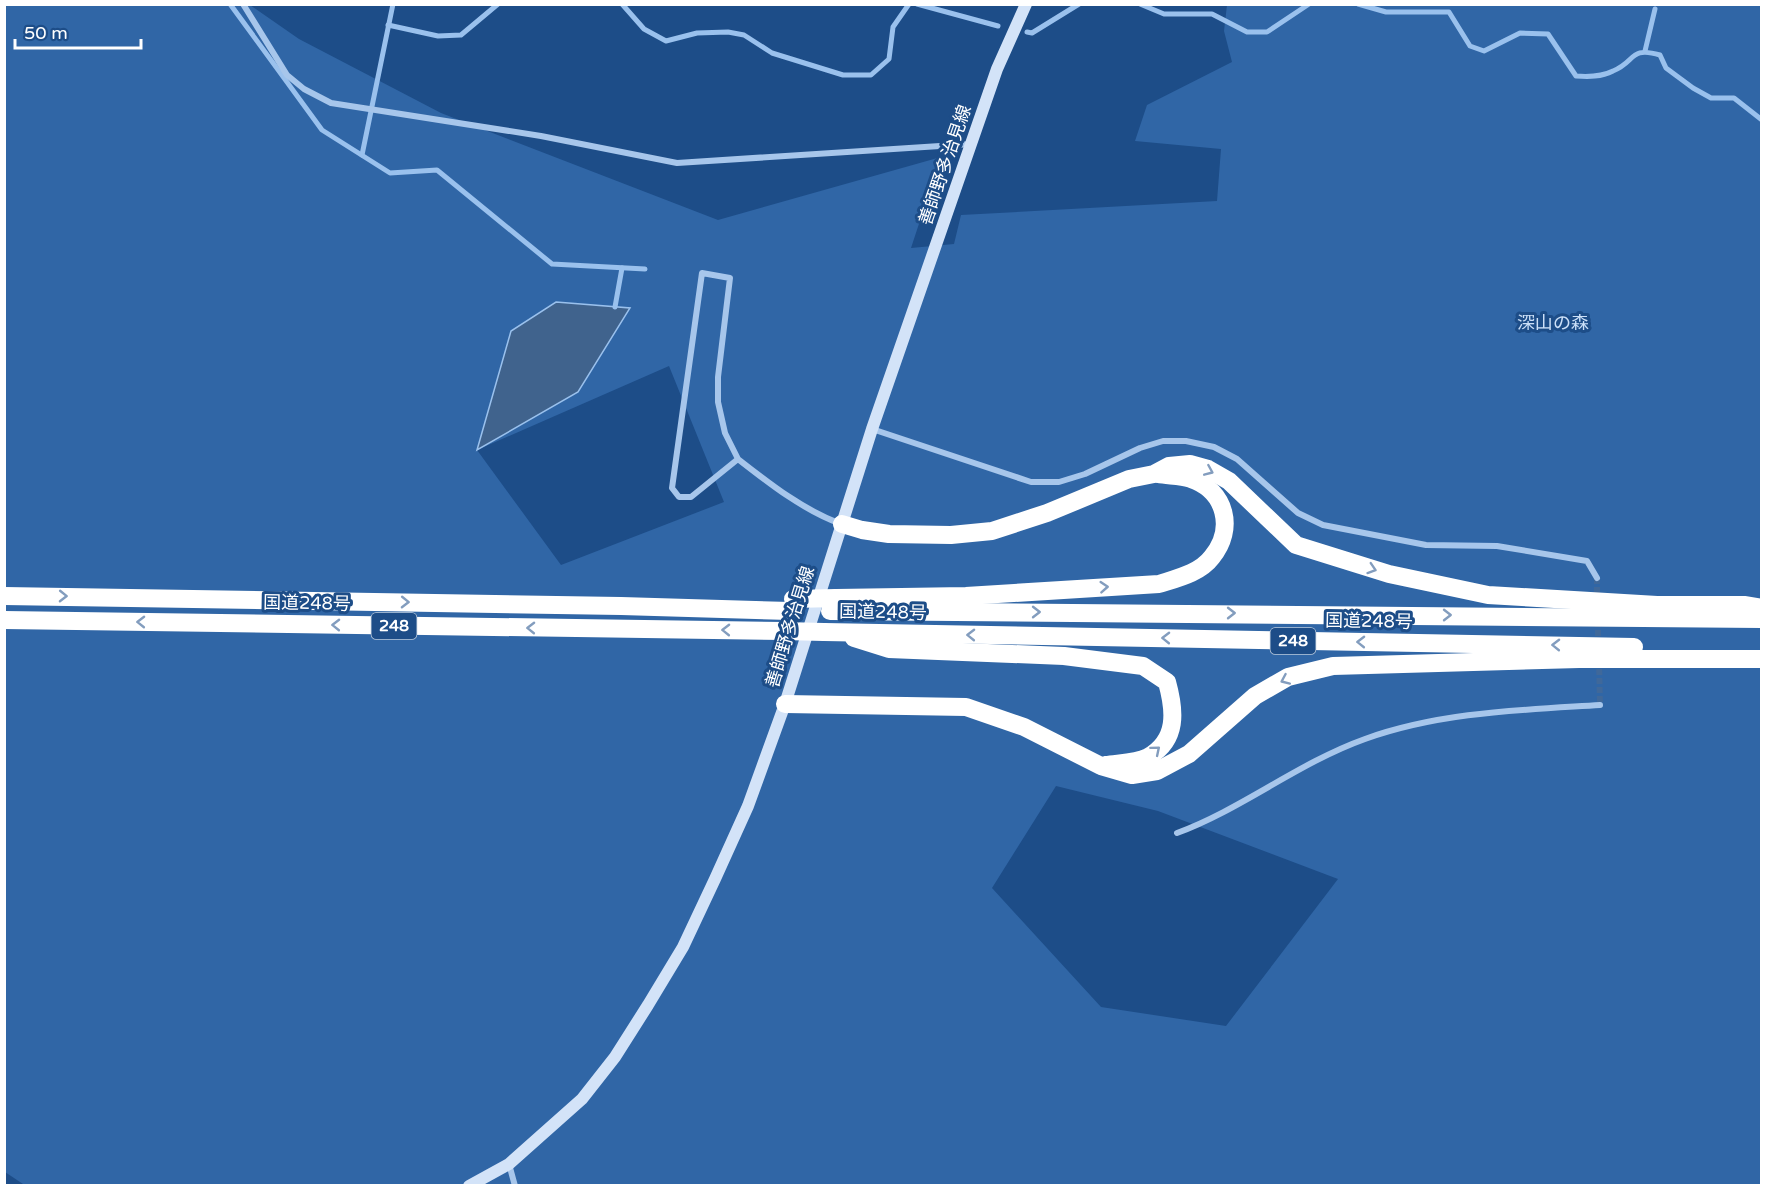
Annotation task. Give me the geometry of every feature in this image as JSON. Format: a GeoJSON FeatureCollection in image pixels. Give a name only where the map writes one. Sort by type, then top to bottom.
{"type":"FeatureCollection","features":[{"type":"Feature","properties":{"kind":"highway"},"geometry":{"type":"LineString","coordinates":[[842,524],[889,534],[951,535],[992,531],[1047,513],[1129,480],[1154,474],[1168,466],[1190,464],[1208,469],[1229,481],[1296,545],[1389,574],[1488,595],[1657,605],[1744,605],[1761,608]]}},
{"type":"Feature","properties":{"kind":"highway"},"geometry":{"type":"LineString","coordinates":[[833,604],[1159,584],[1188,575],[1211,559],[1222,542],[1227,522],[1219,501],[1206,487],[1190,478],[1154,474]]}},
{"type":"Feature","properties":{"kind":"highway","name":"国道248号"},"geometry":{"type":"LineString","coordinates":[[4,596],[621,606],[833,604],[1761,619]]}},
{"type":"Feature","properties":{"kind":"highway","name":"国道248号"},"geometry":{"type":"LineString","coordinates":[[4,620],[784,631],[1761,649]]}},
{"type":"Feature","properties":{"kind":"highway"},"geometry":{"type":"LineString","coordinates":[[830,632],[889,650],[1064,656],[1143,666],[1167,682],[1173,703],[1174,717],[1171,733],[1162,746],[1146,758],[1101,766]]}},
{"type":"Feature","properties":{"kind":"highway"},"geometry":{"type":"LineString","coordinates":[[785,704],[966,707],[1024,727],[1101,766],[1132,775],[1157,771],[1189,754],[1255,696],[1288,677],[1333,666],[1567,659],[1761,659]]}},
{"type":"Feature","properties":{"kind":"main road","name":"善師野多治見線"},"geometry":{"type":"LineString","coordinates":[[469,1185],[509,1164],[582,1099],[615,1057],[683,947],[748,806],[785,704],[872,429],[997,69],[1026,4]]}},
{"type":"Feature","properties":{"kind":"street"},"geometry":{"type":"LineString","coordinates":[[243,4],[287,75],[304,89],[331,103],[541,136],[677,163],[971,144]]}},
{"type":"Feature","properties":{"kind":"street"},"geometry":{"type":"LineString","coordinates":[[738,459],[691,497],[679,497],[672,488],[702,273],[730,278],[718,377],[718,402],[725,433],[738,459],[788,496],[822,516],[842,524]]}},
{"type":"Feature","properties":{"kind":"street"},"geometry":{"type":"LineString","coordinates":[[872,429],[1031,482],[1059,483],[1085,474],[1140,448],[1164,441],[1186,441],[1214,447],[1237,459],[1298,513],[1323,525],[1426,545],[1497,546],[1587,561],[1597,578]]}},
{"type":"Feature","properties":{"kind":"street"},"geometry":{"type":"LineString","coordinates":[[1177,833],[1204,823],[1309,763],[1365,739],[1428,722],[1484,713],[1600,705]]}},
{"type":"Feature","properties":{"kind":"street"},"geometry":{"type":"LineString","coordinates":[[509,1164],[514,1185]]}},
{"type":"Feature","properties":{"kind":"green space","name":"深山の森"},"geometry":{"type":"Polygon","coordinates":[[[4,5],[250,5],[299,39],[441,113],[718,220],[941,157],[911,248],[954,244],[961,215],[1217,201],[1221,149],[1135,141],[1147,105],[1232,62],[1224,31],[1227,5],[1761,5],[1761,1185],[26,1186],[5,1172],[4,5]],[[669,366],[477,450],[561,565],[724,502],[669,366]],[[1056,786],[992,888],[1101,1007],[1226,1026],[1338,879],[1158,811],[1056,786]]]}},
{"type":"Feature","properties":{"kind":"shaded area"},"geometry":{"type":"Polygon","coordinates":[[[556,302],[630,308],[578,392],[477,450],[511,331],[556,302]]]}},
{"type":"Feature","properties":{"kind":"waterway"},"geometry":{"type":"LineString","coordinates":[[230,4],[322,130],[390,173],[437,170],[552,264],[645,269]]}},
{"type":"Feature","properties":{"kind":"waterway"},"geometry":{"type":"LineString","coordinates":[[362,155],[393,4]]}},
{"type":"Feature","properties":{"kind":"waterway"},"geometry":{"type":"LineString","coordinates":[[388,25],[438,36],[461,35],[498,4]]}},
{"type":"Feature","properties":{"kind":"waterway"},"geometry":{"type":"LineString","coordinates":[[622,4],[644,29],[666,41],[697,33],[728,32],[744,35],[772,53],[843,75],[871,75],[889,59],[893,27],[909,4]]}},
{"type":"Feature","properties":{"kind":"waterway"},"geometry":{"type":"LineString","coordinates":[[917,4],[998,26]]}},
{"type":"Feature","properties":{"kind":"waterway"},"geometry":{"type":"LineString","coordinates":[[1027,32],[1032,33],[1079,4]]}},
{"type":"Feature","properties":{"kind":"waterway"},"geometry":{"type":"LineString","coordinates":[[1140,4],[1164,14],[1212,14],[1247,32],[1267,32],[1309,4]]}},
{"type":"Feature","properties":{"kind":"waterway"},"geometry":{"type":"LineString","coordinates":[[1358,4],[1386,12],[1449,12],[1470,46],[1484,51],[1520,33],[1548,34],[1576,76],[1608,73],[1643,52],[1660,55],[1666,68],[1693,88],[1711,98],[1734,98],[1762,120]]}},
{"type":"Feature","properties":{"kind":"waterway"},"geometry":{"type":"LineString","coordinates":[[1645,51],[1655,9]]}},
{"type":"Feature","properties":{"kind":"waterway"},"geometry":{"type":"LineString","coordinates":[[615,307],[622,268]]}},
{"type":"Feature","properties":{"kind":"tunnel"},"geometry":{"type":"LineString","coordinates":[[1597,578],[1597,599]]}},
{"type":"Feature","properties":{"kind":"tunnel"},"geometry":{"type":"LineString","coordinates":[[1598,621],[1598,644]]}},
{"type":"Feature","properties":{"kind":"tunnel"},"geometry":{"type":"LineString","coordinates":[[1599,660],[1600,705]]}}]}
